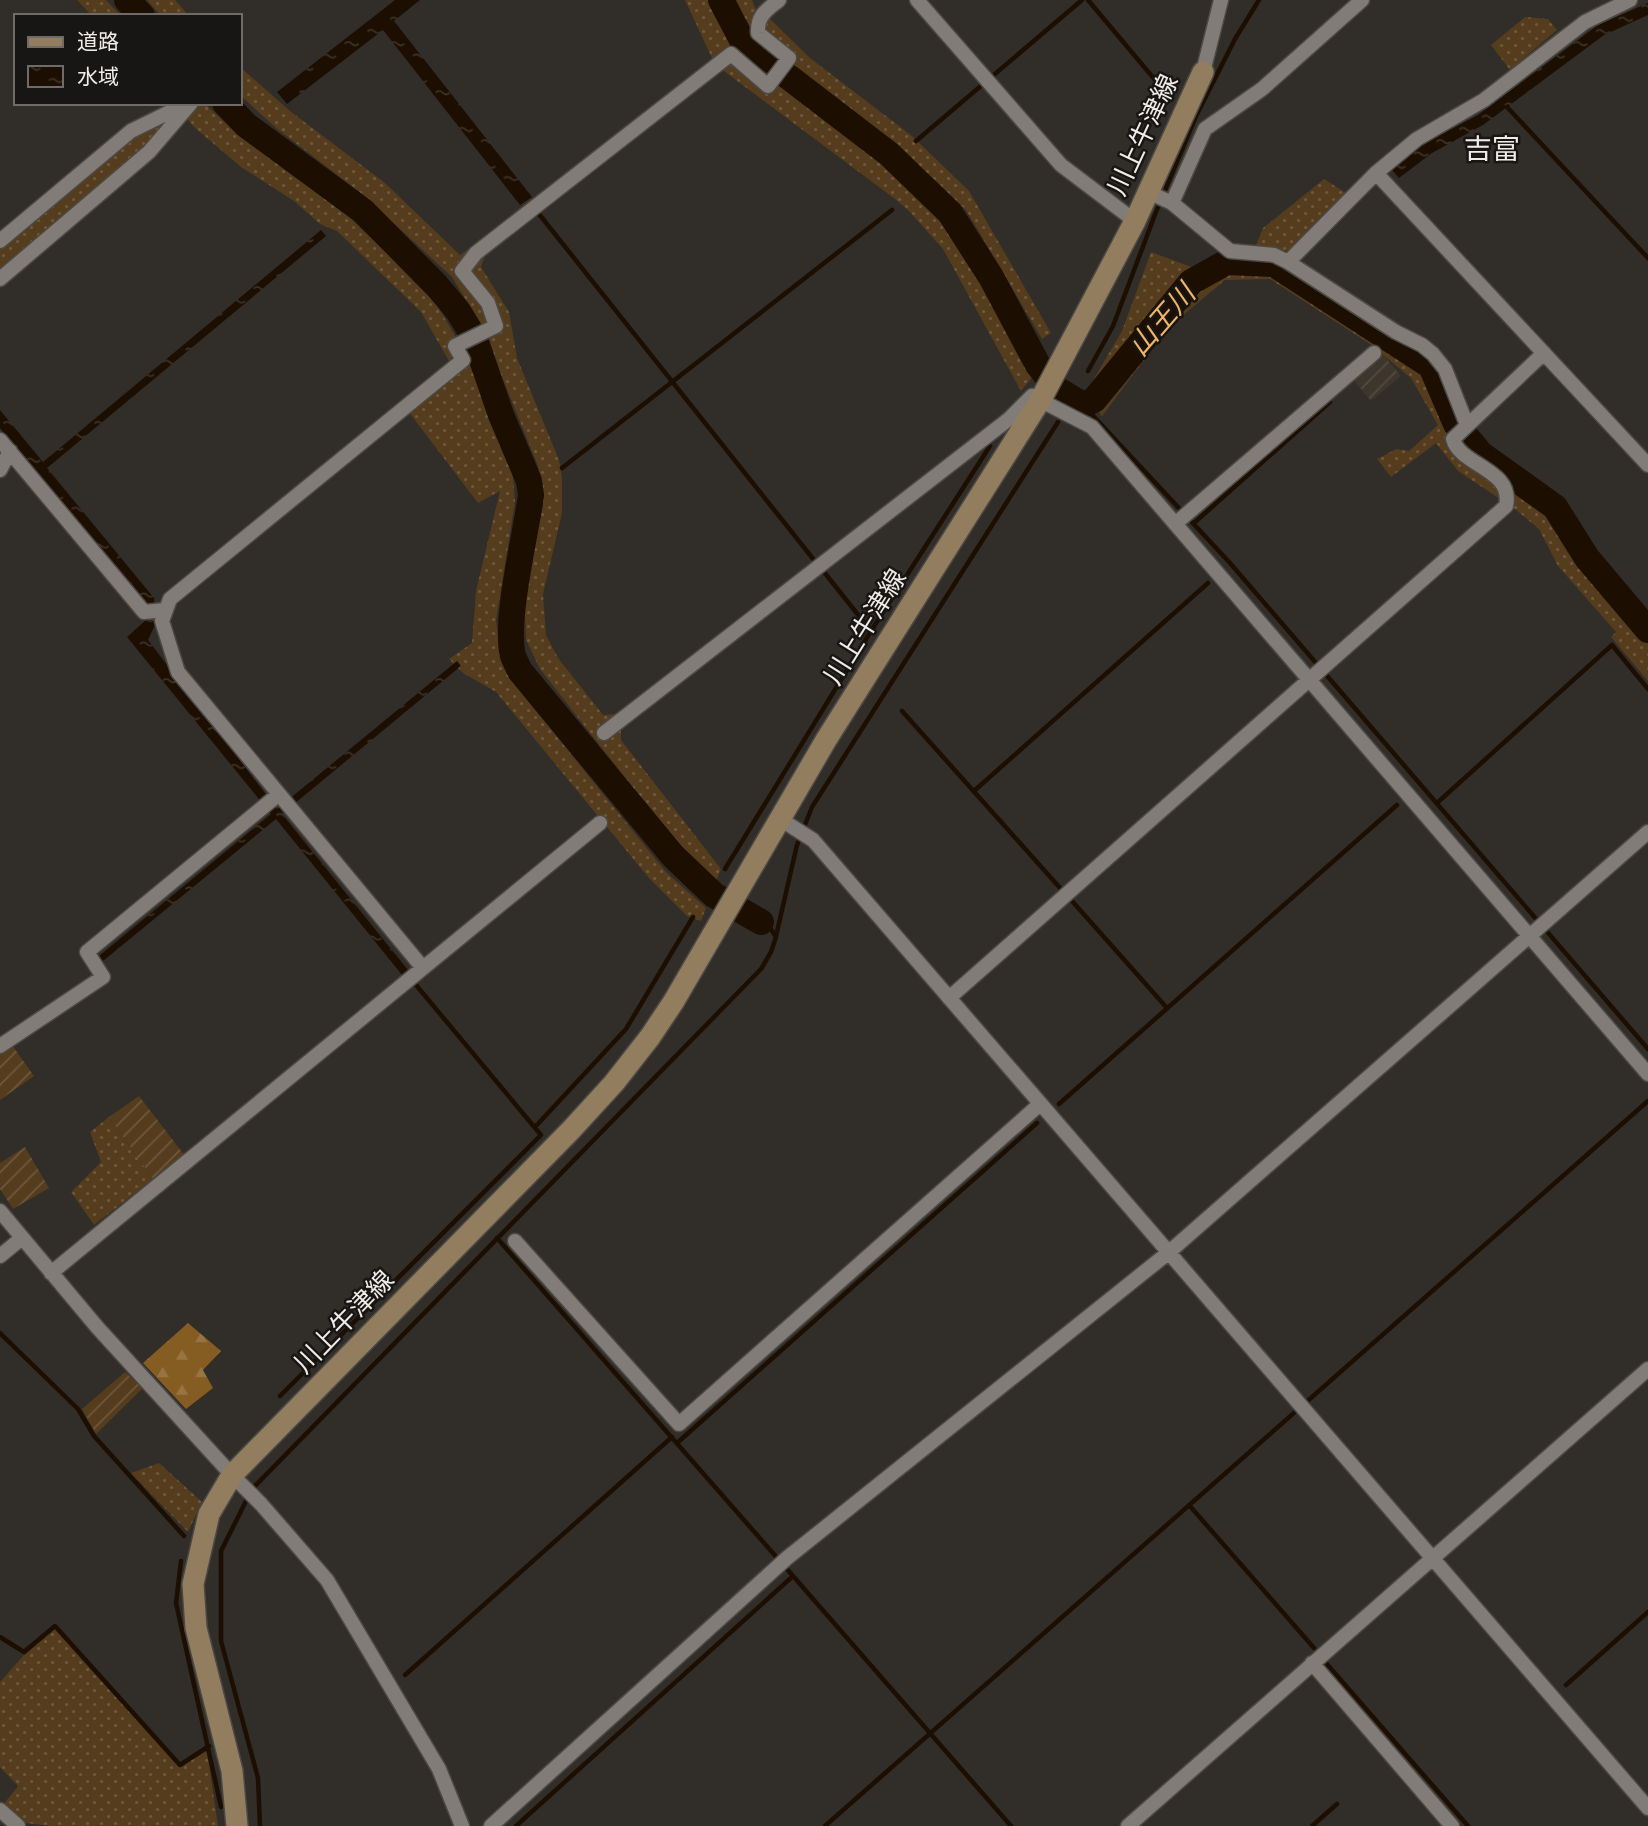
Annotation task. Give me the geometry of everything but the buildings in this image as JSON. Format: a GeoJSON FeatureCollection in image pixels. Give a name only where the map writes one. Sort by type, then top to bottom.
{"type":"FeatureCollection","features":[{"type":"Feature","properties":{"kind":"main road","name":"川上牛津線"},"geometry":{"type":"LineString","coordinates":[[237,1826],[232,1771],[196,1629],[193,1584],[209,1514],[236,1480],[562,1140],[614,1083],[650,1037],[674,1001],[740,886],[787,823],[833,729],[1041,400],[1135,220],[1203,72]]}},
{"type":"Feature","properties":{"kind":"street"},"geometry":{"type":"LineString","coordinates":[[423,968],[278,802],[178,672],[162,621],[165,610],[170,599],[463,360],[454,346],[496,326],[488,303],[462,271],[476,253],[731,54],[768,86],[789,58],[758,33],[758,22],[761,15],[779,0]]}},
{"type":"Feature","properties":{"kind":"street"},"geometry":{"type":"LineString","coordinates":[[918,0],[1061,165],[1135,220]]}},
{"type":"Feature","properties":{"kind":"street","name":"川上牛津線"},"geometry":{"type":"LineString","coordinates":[[1203,72],[1221,0]]}},
{"type":"Feature","properties":{"kind":"street"},"geometry":{"type":"LineString","coordinates":[[1172,203],[1205,129],[1262,89],[1362,0]]}},
{"type":"Feature","properties":{"kind":"street"},"geometry":{"type":"LineString","coordinates":[[1288,262],[1376,173],[1417,139],[1484,100],[1585,22],[1630,0]]}},
{"type":"Feature","properties":{"kind":"street"},"geometry":{"type":"LineString","coordinates":[[0,241],[131,131],[185,105]]}},
{"type":"Feature","properties":{"kind":"street"},"geometry":{"type":"LineString","coordinates":[[0,279],[149,152],[187,105]]}},
{"type":"Feature","properties":{"kind":"street"},"geometry":{"type":"LineString","coordinates":[[1376,173],[1648,465]]}},
{"type":"Feature","properties":{"kind":"street"},"geometry":{"type":"LineString","coordinates":[[1148,192],[1172,203],[1230,251],[1274,255],[1396,332],[1422,345],[1445,369],[1467,425]]}},
{"type":"Feature","properties":{"kind":"street"},"geometry":{"type":"LineString","coordinates":[[1175,524],[1374,353]]}},
{"type":"Feature","properties":{"kind":"street"},"geometry":{"type":"LineString","coordinates":[[948,998],[1506,506],[1508,498],[1501,481],[1457,448],[1453,439],[1544,353]]}},
{"type":"Feature","properties":{"kind":"street"},"geometry":{"type":"LineString","coordinates":[[604,733],[998,427],[1031,396],[1092,427],[1648,1074]]}},
{"type":"Feature","properties":{"kind":"street"},"geometry":{"type":"LineString","coordinates":[[5,446],[144,612],[165,610]]}},
{"type":"Feature","properties":{"kind":"street"},"geometry":{"type":"LineString","coordinates":[[0,470],[5,446]]}},
{"type":"Feature","properties":{"kind":"street"},"geometry":{"type":"LineString","coordinates":[[0,1046],[103,977],[87,952],[278,802]]}},
{"type":"Feature","properties":{"kind":"street"},"geometry":{"type":"LineString","coordinates":[[51,1273],[600,823]]}},
{"type":"Feature","properties":{"kind":"street"},"geometry":{"type":"LineString","coordinates":[[787,823],[813,840],[1296,1401],[1643,1792],[1648,1808]]}},
{"type":"Feature","properties":{"kind":"street"},"geometry":{"type":"LineString","coordinates":[[491,1826],[782,1563],[1168,1253],[1648,832]]}},
{"type":"Feature","properties":{"kind":"street"},"geometry":{"type":"LineString","coordinates":[[515,1241],[679,1424],[1040,1104]]}},
{"type":"Feature","properties":{"kind":"street"},"geometry":{"type":"LineString","coordinates":[[0,1211],[97,1327],[261,1504],[327,1580],[439,1769],[460,1825]]}},
{"type":"Feature","properties":{"kind":"street"},"geometry":{"type":"LineString","coordinates":[[0,1256],[23,1238]]}},
{"type":"Feature","properties":{"kind":"street"},"geometry":{"type":"LineString","coordinates":[[1128,1826],[1648,1369]]}},
{"type":"Feature","properties":{"kind":"street"},"geometry":{"type":"LineString","coordinates":[[1312,1663],[1452,1826]]}},
{"type":"Feature","properties":{"kind":"street"},"geometry":{"type":"LineString","coordinates":[[0,1810],[18,1826]]}},
{"type":"Feature","properties":{"kind":"shaded area"},"geometry":{"type":"Polygon","coordinates":[[[77,0],[106,0],[119,14],[90,14],[77,0]]]}},
{"type":"Feature","properties":{"kind":"shaded area"},"geometry":{"type":"Polygon","coordinates":[[[147,0],[175,0],[187,14],[159,14],[147,0]]]}},
{"type":"Feature","properties":{"kind":"shaded area"},"geometry":{"type":"Polygon","coordinates":[[[685,0],[708,0],[738,50],[870,152],[932,207],[954,235],[1034,375],[1021,391],[943,249],[895,199],[724,71],[712,58],[685,0]]]}},
{"type":"Feature","properties":{"kind":"shaded area"},"geometry":{"type":"Polygon","coordinates":[[[733,0],[752,0],[756,10],[767,16],[810,58],[912,136],[969,191],[1051,333],[1042,339],[966,210],[935,180],[751,33],[738,15],[733,0]]]}},
{"type":"Feature","properties":{"kind":"shaded area"},"geometry":{"type":"Polygon","coordinates":[[[1525,17],[1548,19],[1557,30],[1510,70],[1491,45],[1525,17]]]}},
{"type":"Feature","properties":{"kind":"shaded area"},"geometry":{"type":"Polygon","coordinates":[[[242,69],[290,111],[385,183],[460,255],[475,244],[485,256],[481,267],[509,312],[517,358],[559,460],[562,477],[562,513],[543,594],[546,635],[558,658],[603,715],[617,714],[621,740],[721,869],[716,881],[690,861],[540,669],[526,640],[524,596],[543,505],[538,466],[481,325],[452,277],[362,194],[276,128],[242,97],[242,69]]]}},
{"type":"Feature","properties":{"kind":"shaded area"},"geometry":{"type":"Polygon","coordinates":[[[176,105],[206,105],[234,131],[349,217],[431,295],[464,351],[512,464],[515,502],[496,621],[501,657],[516,686],[666,872],[706,908],[701,921],[687,916],[649,878],[496,692],[463,673],[449,659],[472,643],[476,591],[500,491],[478,503],[408,411],[459,373],[449,361],[421,312],[337,231],[320,224],[294,201],[241,167],[194,127],[176,105]]]}},
{"type":"Feature","properties":{"kind":"shaded area"},"geometry":{"type":"Polygon","coordinates":[[[173,114],[145,151],[0,273],[0,248],[131,137],[173,114]]]}},
{"type":"Feature","properties":{"kind":"shaded area"},"geometry":{"type":"Polygon","coordinates":[[[1324,179],[1346,193],[1288,251],[1256,245],[1263,228],[1324,179]]]}},
{"type":"Feature","properties":{"kind":"shaded area"},"geometry":{"type":"Polygon","coordinates":[[[1151,252],[1197,269],[1153,311],[1094,393],[1085,394],[1122,331],[1151,252]]]}},
{"type":"Feature","properties":{"kind":"shaded area"},"geometry":{"type":"Polygon","coordinates":[[[1224,270],[1272,270],[1428,368],[1448,421],[1462,445],[1553,514],[1582,561],[1648,639],[1648,681],[1611,637],[1616,632],[1558,566],[1539,529],[1515,509],[1458,471],[1436,443],[1391,477],[1377,459],[1396,449],[1409,451],[1438,425],[1411,378],[1370,344],[1270,279],[1225,280],[1169,327],[1102,416],[1095,407],[1183,300],[1224,270]]]}},
{"type":"Feature","properties":{"kind":"shaded area"},"geometry":{"type":"Polygon","coordinates":[[[1381,352],[1401,376],[1371,401],[1351,377],[1381,352]]]}},
{"type":"Feature","properties":{"kind":"shaded area"},"geometry":{"type":"Polygon","coordinates":[[[12,1045],[34,1076],[0,1100],[0,1054],[12,1045]]]}},
{"type":"Feature","properties":{"kind":"shaded area"},"geometry":{"type":"Polygon","coordinates":[[[139,1096],[185,1156],[153,1179],[109,1117],[139,1096]]]}},
{"type":"Feature","properties":{"kind":"shaded area"},"geometry":{"type":"Polygon","coordinates":[[[109,1117],[153,1179],[94,1225],[71,1192],[101,1162],[90,1132],[109,1117]]]}},
{"type":"Feature","properties":{"kind":"shaded area"},"geometry":{"type":"Polygon","coordinates":[[[25,1147],[49,1188],[13,1209],[0,1189],[0,1163],[25,1147]]]}},
{"type":"Feature","properties":{"kind":"shaded area"},"geometry":{"type":"Polygon","coordinates":[[[125,1372],[143,1388],[96,1434],[82,1409],[125,1372]]]}},
{"type":"Feature","properties":{"kind":"shaded area"},"geometry":{"type":"Polygon","coordinates":[[[159,1463],[202,1502],[188,1532],[131,1473],[159,1463]]]}},
{"type":"Feature","properties":{"kind":"shaded area"},"geometry":{"type":"Polygon","coordinates":[[[55,1629],[179,1767],[207,1751],[218,1826],[49,1826],[26,1823],[3,1805],[18,1786],[0,1767],[0,1682],[23,1656],[55,1629]]]}},
{"type":"Feature","properties":{"kind":"green space"},"geometry":{"type":"Polygon","coordinates":[[[188,1323],[221,1351],[203,1370],[213,1388],[186,1409],[143,1363],[188,1323]]]}},
{"type":"Feature","properties":{"kind":"water"},"geometry":{"type":"Polygon","coordinates":[[[395,0],[420,0],[394,21],[532,197],[520,205],[383,30],[287,104],[277,92],[395,0]]]}},
{"type":"Feature","properties":{"kind":"water"},"geometry":{"type":"Polygon","coordinates":[[[1648,3],[1648,15],[1604,35],[1483,125],[1432,153],[1399,178],[1392,170],[1425,143],[1478,115],[1598,25],[1648,3]]]}},
{"type":"Feature","properties":{"kind":"water"},"geometry":{"type":"Polygon","coordinates":[[[321,230],[326,236],[47,468],[154,598],[156,623],[148,640],[277,809],[457,661],[461,666],[282,814],[408,970],[402,975],[276,819],[103,961],[99,956],[271,814],[127,637],[147,619],[147,603],[0,428],[0,410],[43,462],[321,230]]]}},
{"type":"Feature","properties":{"kind":"waterway"},"geometry":{"type":"LineString","coordinates":[[127,0],[140,14]]}},
{"type":"Feature","properties":{"kind":"waterway","name":"山王川"},"geometry":{"type":"LineString","coordinates":[[721,0],[743,42],[889,154],[950,213],[991,277],[1038,365],[1058,390],[1083,405],[1094,400],[1191,282],[1227,262],[1274,264],[1431,366],[1456,424],[1481,454],[1555,507],[1587,558],[1648,630]]}},
{"type":"Feature","properties":{"kind":"waterway"},"geometry":{"type":"LineString","coordinates":[[916,141],[1082,0]]}},
{"type":"Feature","properties":{"kind":"waterway"},"geometry":{"type":"LineString","coordinates":[[1088,0],[1161,87]]}},
{"type":"Feature","properties":{"kind":"waterway"},"geometry":{"type":"LineString","coordinates":[[1088,371],[1113,326],[1196,116],[1235,39],[1259,0]]}},
{"type":"Feature","properties":{"kind":"waterway"},"geometry":{"type":"LineString","coordinates":[[227,105],[246,125],[363,211],[458,311],[475,339],[501,415],[529,481],[531,495],[511,622],[513,656],[518,668],[673,856],[714,895],[761,922]]}},
{"type":"Feature","properties":{"kind":"waterway"},"geometry":{"type":"LineString","coordinates":[[1507,107],[1648,258]]}},
{"type":"Feature","properties":{"kind":"waterway"},"geometry":{"type":"LineString","coordinates":[[562,468],[892,210]]}},
{"type":"Feature","properties":{"kind":"waterway"},"geometry":{"type":"LineString","coordinates":[[539,214],[814,560]]}},
{"type":"Feature","properties":{"kind":"waterway"},"geometry":{"type":"LineString","coordinates":[[1194,523],[1330,402]]}},
{"type":"Feature","properties":{"kind":"waterway"},"geometry":{"type":"LineString","coordinates":[[1083,405],[1230,563],[1648,1049]]}},
{"type":"Feature","properties":{"kind":"waterway"},"geometry":{"type":"LineString","coordinates":[[776,936],[797,845],[812,807],[1058,422]]}},
{"type":"Feature","properties":{"kind":"waterway"},"geometry":{"type":"LineString","coordinates":[[725,869],[871,631],[990,446]]}},
{"type":"Feature","properties":{"kind":"waterway"},"geometry":{"type":"LineString","coordinates":[[824,572],[871,631]]}},
{"type":"Feature","properties":{"kind":"waterway"},"geometry":{"type":"LineString","coordinates":[[974,791],[1208,583]]}},
{"type":"Feature","properties":{"kind":"waterway"},"geometry":{"type":"LineString","coordinates":[[1437,803],[1612,645],[1648,689]]}},
{"type":"Feature","properties":{"kind":"waterway"},"geometry":{"type":"LineString","coordinates":[[902,711],[1061,889]]}},
{"type":"Feature","properties":{"kind":"waterway"},"geometry":{"type":"LineString","coordinates":[[1059,1104],[1397,805]]}},
{"type":"Feature","properties":{"kind":"waterway"},"geometry":{"type":"LineString","coordinates":[[1072,901],[1167,1008]]}},
{"type":"Feature","properties":{"kind":"waterway"},"geometry":{"type":"LineString","coordinates":[[535,1127],[626,1029],[693,917]]}},
{"type":"Feature","properties":{"kind":"waterway"},"geometry":{"type":"LineString","coordinates":[[260,1826],[258,1778],[221,1641],[221,1551],[252,1489],[761,969],[776,937],[769,926],[761,922]]}},
{"type":"Feature","properties":{"kind":"waterway"},"geometry":{"type":"LineString","coordinates":[[280,1396],[541,1135],[416,985]]}},
{"type":"Feature","properties":{"kind":"waterway"},"geometry":{"type":"LineString","coordinates":[[825,1826],[1648,1101]]}},
{"type":"Feature","properties":{"kind":"waterway"},"geometry":{"type":"LineString","coordinates":[[677,1443],[1037,1123]]}},
{"type":"Feature","properties":{"kind":"waterway"},"geometry":{"type":"LineString","coordinates":[[497,1238],[793,1576],[516,1826]]}},
{"type":"Feature","properties":{"kind":"waterway"},"geometry":{"type":"LineString","coordinates":[[0,1333],[78,1409],[94,1436],[184,1536]]}},
{"type":"Feature","properties":{"kind":"waterway"},"geometry":{"type":"LineString","coordinates":[[405,1675],[672,1437]]}},
{"type":"Feature","properties":{"kind":"waterway"},"geometry":{"type":"LineString","coordinates":[[1189,1505],[1314,1648]]}},
{"type":"Feature","properties":{"kind":"waterway"},"geometry":{"type":"LineString","coordinates":[[181,1561],[176,1603],[221,1807]]}},
{"type":"Feature","properties":{"kind":"waterway"},"geometry":{"type":"LineString","coordinates":[[793,1576],[1011,1826]]}},
{"type":"Feature","properties":{"kind":"waterway"},"geometry":{"type":"LineString","coordinates":[[1566,1685],[1648,1612]]}},
{"type":"Feature","properties":{"kind":"waterway"},"geometry":{"type":"LineString","coordinates":[[0,1637],[24,1652],[55,1626],[180,1765],[209,1746]]}},
{"type":"Feature","properties":{"kind":"waterway"},"geometry":{"type":"LineString","coordinates":[[1326,1663],[1468,1826]]}},
{"type":"Feature","properties":{"kind":"waterway"},"geometry":{"type":"LineString","coordinates":[[1312,1826],[1337,1804]]}},
{"type":"Feature","properties":{"kind":"district","name":"吉富"},"geometry":{"type":"Point","coordinates":[1492,149]}}]}
